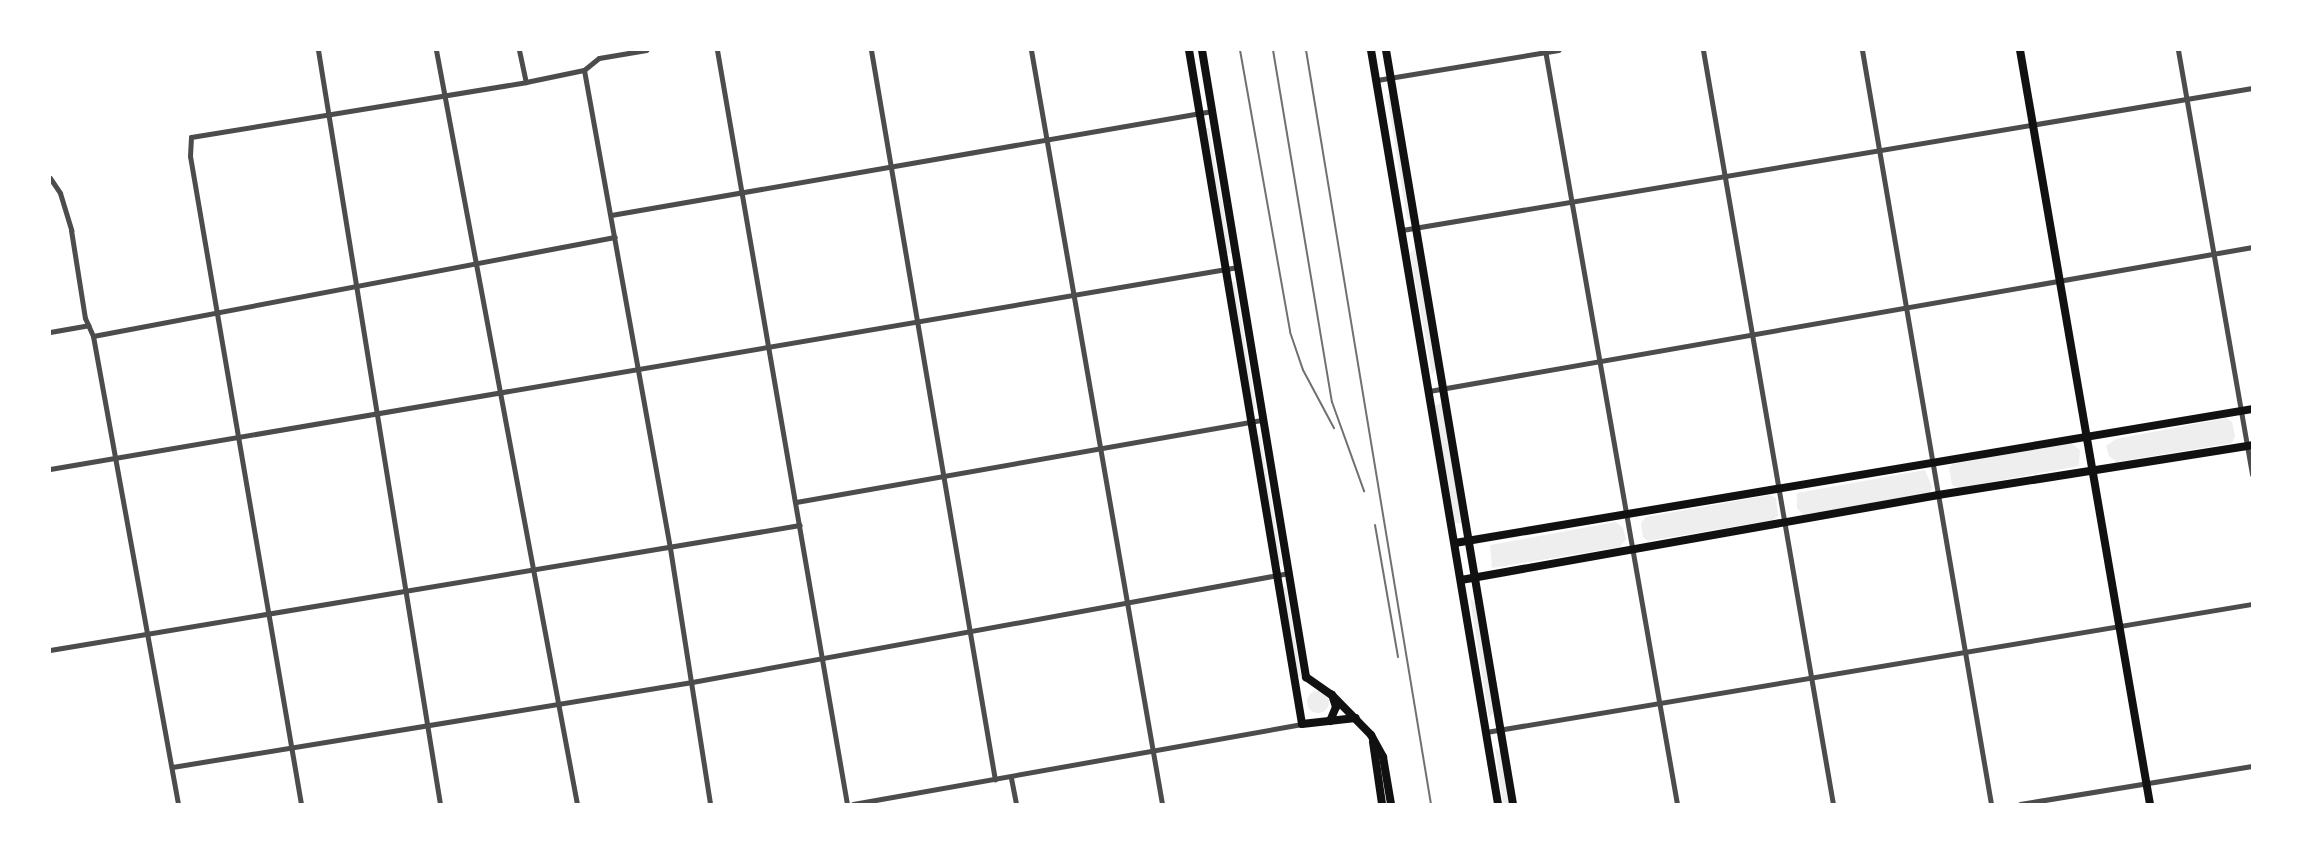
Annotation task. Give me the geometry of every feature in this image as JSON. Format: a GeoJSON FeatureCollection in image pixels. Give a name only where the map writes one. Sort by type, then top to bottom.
{"type":"FeatureCollection","features":[{"type":"Feature","properties":{"kind":"main road"},"geometry":{"type":"LineString","coordinates":[[1189,50],[1302,724],[1356,718]]}},
{"type":"Feature","properties":{"kind":"main road"},"geometry":{"type":"LineString","coordinates":[[1202,50],[1289,573],[1310,681],[1332,695],[1371,735],[1383,757],[1391,804]]}},
{"type":"Feature","properties":{"kind":"main road"},"geometry":{"type":"LineString","coordinates":[[1371,50],[1498,804]]}},
{"type":"Feature","properties":{"kind":"main road"},"geometry":{"type":"LineString","coordinates":[[1386,50],[1471,540],[1513,804]]}},
{"type":"Feature","properties":{"kind":"main road"},"geometry":{"type":"LineString","coordinates":[[2020,50],[2150,804]]}},
{"type":"Feature","properties":{"kind":"main road"},"geometry":{"type":"LineString","coordinates":[[1455,543],[1627,516],[2253,409]]}},
{"type":"Feature","properties":{"kind":"main road"},"geometry":{"type":"LineString","coordinates":[[1461,580],[1938,495],[2094,472],[2250,445]]}},
{"type":"Feature","properties":{"kind":"main road"},"geometry":{"type":"LineString","coordinates":[[1297,692],[1310,681]]}},
{"type":"Feature","properties":{"kind":"main road"},"geometry":{"type":"LineString","coordinates":[[1330,721],[1336,707],[1332,695]]}},
{"type":"Feature","properties":{"kind":"main road"},"geometry":{"type":"LineString","coordinates":[[1371,735],[1382,804]]}},
{"type":"Feature","properties":{"kind":"street"},"geometry":{"type":"LineString","coordinates":[[318,50],[354,284],[440,804]]}},
{"type":"Feature","properties":{"kind":"street"},"geometry":{"type":"LineString","coordinates":[[436,50],[478,260],[577,804]]}},
{"type":"Feature","properties":{"kind":"street"},"geometry":{"type":"LineString","coordinates":[[519,50],[526,82]]}},
{"type":"Feature","properties":{"kind":"street"},"geometry":{"type":"LineString","coordinates":[[301,804],[267,612],[240,436],[190,156],[191,137],[329,117],[526,82],[584,70],[599,58],[646,50]]}},
{"type":"Feature","properties":{"kind":"street"},"geometry":{"type":"LineString","coordinates":[[717,50],[824,657],[847,804]]}},
{"type":"Feature","properties":{"kind":"street"},"geometry":{"type":"LineString","coordinates":[[871,50],[995,780]]}},
{"type":"Feature","properties":{"kind":"street"},"geometry":{"type":"LineString","coordinates":[[1031,50],[1162,804]]}},
{"type":"Feature","properties":{"kind":"street"},"geometry":{"type":"LineString","coordinates":[[1377,80],[1559,50]]}},
{"type":"Feature","properties":{"kind":"street"},"geometry":{"type":"LineString","coordinates":[[1703,50],[1833,804]]}},
{"type":"Feature","properties":{"kind":"street"},"geometry":{"type":"LineString","coordinates":[[1862,50],[1990,804]]}},
{"type":"Feature","properties":{"kind":"street"},"geometry":{"type":"LineString","coordinates":[[2178,50],[2250,445],[2253,475]]}},
{"type":"Feature","properties":{"kind":"street"},"geometry":{"type":"LineString","coordinates":[[1546,51],[1677,804]]}},
{"type":"Feature","properties":{"kind":"street"},"geometry":{"type":"LineString","coordinates":[[584,70],[670,548],[710,804]]}},
{"type":"Feature","properties":{"kind":"street"},"geometry":{"type":"LineString","coordinates":[[1402,230],[1725,179],[2253,88]]}},
{"type":"Feature","properties":{"kind":"street"},"geometry":{"type":"LineString","coordinates":[[611,215],[1212,111]]}},
{"type":"Feature","properties":{"kind":"street"},"geometry":{"type":"LineString","coordinates":[[50,178],[60,193],[71,230],[88,325],[93,336],[178,804]]}},
{"type":"Feature","properties":{"kind":"street"},"geometry":{"type":"LineString","coordinates":[[93,336],[217,314],[478,260],[615,237]]}},
{"type":"Feature","properties":{"kind":"street"},"geometry":{"type":"LineString","coordinates":[[1429,391],[1752,332],[2253,247]]}},
{"type":"Feature","properties":{"kind":"street"},"geometry":{"type":"LineString","coordinates":[[50,469],[1238,267]]}},
{"type":"Feature","properties":{"kind":"street"},"geometry":{"type":"LineString","coordinates":[[50,332],[88,325]]}},
{"type":"Feature","properties":{"kind":"street"},"geometry":{"type":"LineString","coordinates":[[796,502],[1263,420]]}},
{"type":"Feature","properties":{"kind":"street"},"geometry":{"type":"LineString","coordinates":[[50,650],[267,612],[534,571],[800,525]]}},
{"type":"Feature","properties":{"kind":"street"},"geometry":{"type":"LineString","coordinates":[[172,767],[427,728],[692,682],[1289,573]]}},
{"type":"Feature","properties":{"kind":"street"},"geometry":{"type":"LineString","coordinates":[[1486,732],[2253,604]]}},
{"type":"Feature","properties":{"kind":"street"},"geometry":{"type":"LineString","coordinates":[[857,804],[1302,724]]}},
{"type":"Feature","properties":{"kind":"street"},"geometry":{"type":"LineString","coordinates":[[2020,804],[2253,766]]}},
{"type":"Feature","properties":{"kind":"street"},"geometry":{"type":"LineString","coordinates":[[1011,778],[1016,804]]}},
{"type":"Feature","properties":{"kind":"shaded area"},"geometry":{"type":"Polygon","coordinates":[[[1391,94],[1411,219],[1407,220],[1387,95],[1391,94]]]}},
{"type":"Feature","properties":{"kind":"shaded area"},"geometry":{"type":"Polygon","coordinates":[[[1205,128],[1209,128],[1231,253],[1227,254],[1205,128]]]}},
{"type":"Feature","properties":{"kind":"shaded area"},"geometry":{"type":"Polygon","coordinates":[[[1415,249],[1437,368],[1432,374],[1410,253],[1415,249]]]}},
{"type":"Feature","properties":{"kind":"shaded area"},"geometry":{"type":"Polygon","coordinates":[[[1235,281],[1256,409],[1252,410],[1231,282],[1235,281]]]}},
{"type":"Feature","properties":{"kind":"shaded area"},"geometry":{"type":"Polygon","coordinates":[[[1441,403],[1444,407],[1462,523],[1455,523],[1435,406],[1441,403]]]}},
{"type":"Feature","properties":{"kind":"shaded area"},"geometry":{"type":"Polygon","coordinates":[[[2226,418],[2232,422],[2235,436],[2232,443],[2116,462],[2109,456],[2106,446],[2116,439],[2226,418]]]}},
{"type":"Feature","properties":{"kind":"shaded area"},"geometry":{"type":"Polygon","coordinates":[[[1260,435],[1282,564],[1279,564],[1257,436],[1260,435]]]}},
{"type":"Feature","properties":{"kind":"shaded area"},"geometry":{"type":"Polygon","coordinates":[[[2071,443],[2080,450],[2079,466],[1958,488],[1952,485],[1949,468],[1953,464],[2071,443]]]}},
{"type":"Feature","properties":{"kind":"shaded area"},"geometry":{"type":"Polygon","coordinates":[[[1925,470],[1932,487],[1930,493],[1803,515],[1797,508],[1797,493],[1925,470]]]}},
{"type":"Feature","properties":{"kind":"shaded area"},"geometry":{"type":"Polygon","coordinates":[[[1770,495],[1776,498],[1778,516],[1773,520],[1648,541],[1643,537],[1641,523],[1646,517],[1770,495]]]}},
{"type":"Feature","properties":{"kind":"shaded area"},"geometry":{"type":"Polygon","coordinates":[[[1616,522],[1623,528],[1626,539],[1620,547],[1492,568],[1490,545],[1616,522]]]}},
{"type":"Feature","properties":{"kind":"shaded area"},"geometry":{"type":"Polygon","coordinates":[[[1286,586],[1301,676],[1298,677],[1282,587],[1286,586]]]}},
{"type":"Feature","properties":{"kind":"shaded area"},"geometry":{"type":"Polygon","coordinates":[[[1470,599],[1475,602],[1494,712],[1489,718],[1470,599]]]}},
{"type":"Feature","properties":{"kind":"shaded area"},"geometry":{"type":"Polygon","coordinates":[[[1318,691],[1326,694],[1329,702],[1326,710],[1318,713],[1310,710],[1307,702],[1310,694],[1318,691]]]}},
{"type":"Feature","properties":{"kind":"shaded area"},"geometry":{"type":"Polygon","coordinates":[[[1495,748],[1501,752],[1511,804],[1503,804],[1495,748]]]}},
{"type":"Feature","properties":{"kind":"railway"},"geometry":{"type":"LineString","coordinates":[[1240,50],[1290,332],[1303,370],[1334,428]]}},
{"type":"Feature","properties":{"kind":"railway"},"geometry":{"type":"LineString","coordinates":[[1273,50],[1332,402],[1364,491]]}},
{"type":"Feature","properties":{"kind":"railway"},"geometry":{"type":"LineString","coordinates":[[1306,50],[1431,804]]}},
{"type":"Feature","properties":{"kind":"railway"},"geometry":{"type":"LineString","coordinates":[[1375,525],[1398,657]]}}]}
